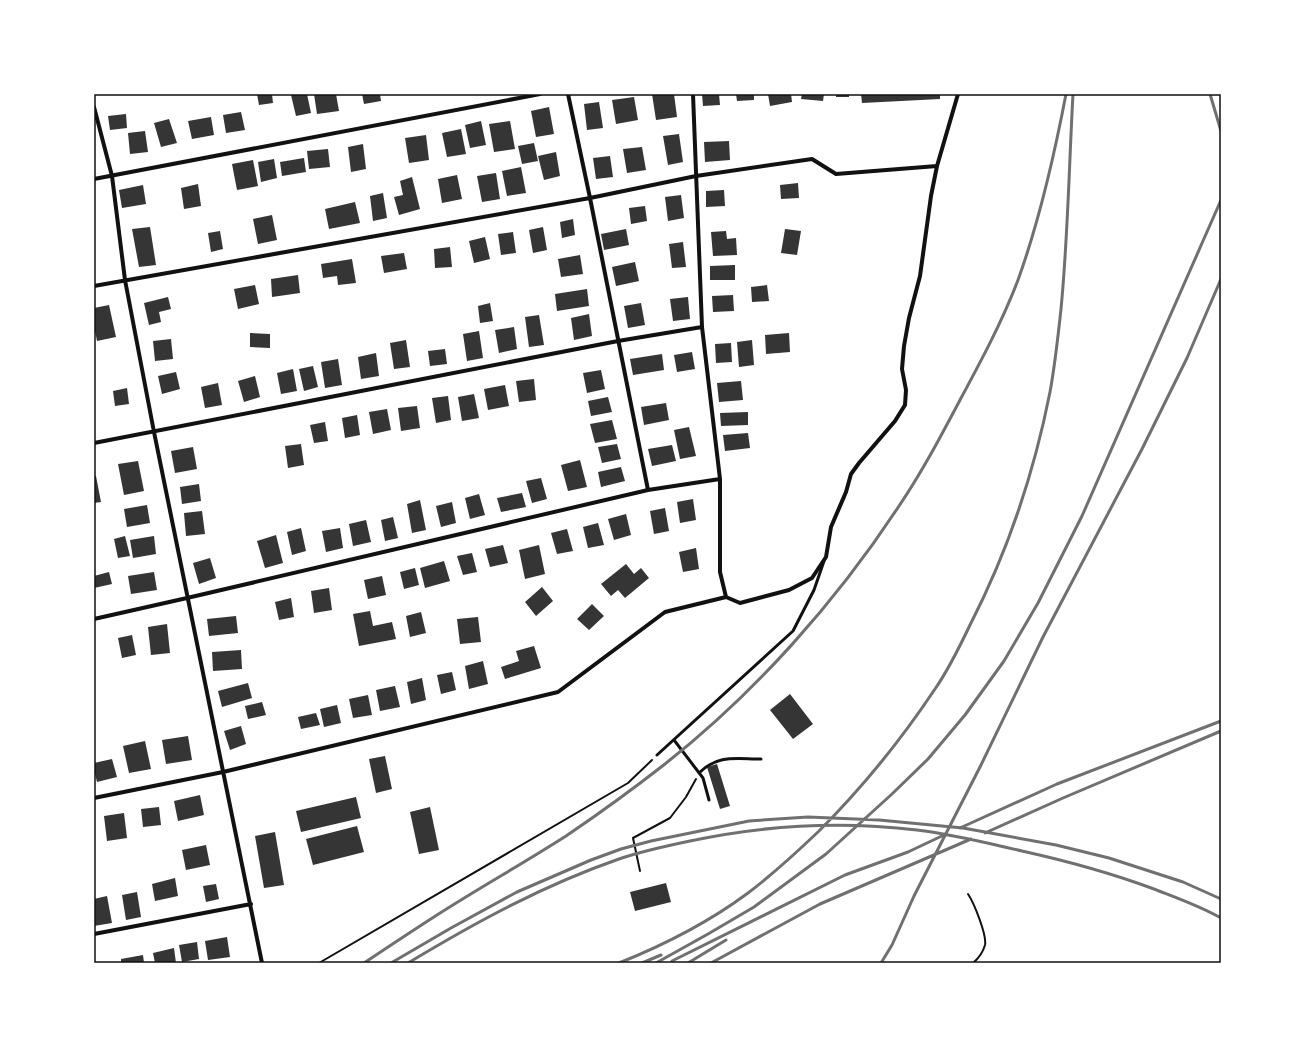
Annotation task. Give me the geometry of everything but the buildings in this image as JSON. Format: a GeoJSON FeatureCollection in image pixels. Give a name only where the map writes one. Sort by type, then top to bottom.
{"type":"FeatureCollection","features":[{"type":"Feature","properties":{"kind":"street"},"geometry":{"type":"LineString","coordinates":[[94,179],[540,94]]}},
{"type":"Feature","properties":{"kind":"street"},"geometry":{"type":"LineString","coordinates":[[568,94],[648,490]]}},
{"type":"Feature","properties":{"kind":"street"},"geometry":{"type":"LineString","coordinates":[[693,94],[702,327],[720,479],[720,572],[726,597]]}},
{"type":"Feature","properties":{"kind":"street"},"geometry":{"type":"LineString","coordinates":[[94,798],[223,772],[558,692],[665,612],[726,597],[740,603],[789,590],[812,578],[826,557],[832,527],[846,492],[851,474],[859,462],[895,421],[905,405],[906,390],[902,369],[904,346],[909,318],[920,276],[931,196],[937,166],[958,94]]}},
{"type":"Feature","properties":{"kind":"street"},"geometry":{"type":"LineString","coordinates":[[94,107],[112,176],[125,280],[187,598],[262,963]]}},
{"type":"Feature","properties":{"kind":"street"},"geometry":{"type":"LineString","coordinates":[[94,286],[590,198],[696,176],[812,159],[836,174],[937,166]]}},
{"type":"Feature","properties":{"kind":"street"},"geometry":{"type":"LineString","coordinates":[[94,443],[618,341],[702,327]]}},
{"type":"Feature","properties":{"kind":"street"},"geometry":{"type":"LineString","coordinates":[[94,619],[648,490],[720,479]]}},
{"type":"Feature","properties":{"kind":"street"},"geometry":{"type":"LineString","coordinates":[[94,934],[251,904]]}},
{"type":"Feature","properties":{"kind":"lane"},"geometry":{"type":"LineString","coordinates":[[657,755],[793,631],[814,590],[826,557]]}},
{"type":"Feature","properties":{"kind":"lane"},"geometry":{"type":"LineString","coordinates":[[674,740],[703,778],[709,800]]}},
{"type":"Feature","properties":{"kind":"lane"},"geometry":{"type":"LineString","coordinates":[[699,773],[707,765],[719,759],[761,759]]}},
{"type":"Feature","properties":{"kind":"path"},"geometry":{"type":"LineString","coordinates":[[319,963],[628,782],[657,755]]}},
{"type":"Feature","properties":{"kind":"path"},"geometry":{"type":"LineString","coordinates":[[640,871],[633,838],[670,818],[686,797],[699,773]]}},
{"type":"Feature","properties":{"kind":"path"},"geometry":{"type":"LineString","coordinates":[[968,894],[980,919],[986,944],[979,958],[973,963]]}},
{"type":"Feature","properties":{"kind":"railway"},"geometry":{"type":"LineString","coordinates":[[364,963],[418,927],[566,836],[604,810],[665,764],[731,707],[762,676],[792,644],[849,577],[875,542],[916,480],[946,427],[1012,296],[1040,211],[1057,141],[1066,94]]}},
{"type":"Feature","properties":{"kind":"railway"},"geometry":{"type":"LineString","coordinates":[[619,963],[653,949],[718,914],[748,893],[793,855],[835,815],[895,745],[922,708],[954,657],[984,597],[1008,540],[1028,482],[1044,422],[1058,340],[1061,309],[1067,228],[1073,94]]}},
{"type":"Feature","properties":{"kind":"railway"},"geometry":{"type":"LineString","coordinates":[[1210,94],[1221,131]]}},
{"type":"Feature","properties":{"kind":"railway"},"geometry":{"type":"LineString","coordinates":[[656,963],[754,907],[826,854],[928,759],[965,715],[1004,661],[1038,603],[1082,516],[1221,200]]}},
{"type":"Feature","properties":{"kind":"railway"},"geometry":{"type":"LineString","coordinates":[[881,963],[892,945],[914,896],[980,767],[1043,637],[1142,449],[1187,358],[1221,279]]}},
{"type":"Feature","properties":{"kind":"railway"},"geometry":{"type":"LineString","coordinates":[[960,828],[1057,784],[1221,721]]}},
{"type":"Feature","properties":{"kind":"railway"},"geometry":{"type":"LineString","coordinates":[[985,833],[1221,731]]}},
{"type":"Feature","properties":{"kind":"railway"},"geometry":{"type":"LineString","coordinates":[[391,963],[517,892],[591,860],[621,849],[651,841],[749,821],[808,817],[879,820],[963,828],[1056,845],[1109,858],[1183,882],[1221,899]]}},
{"type":"Feature","properties":{"kind":"railway"},"geometry":{"type":"LineString","coordinates":[[408,963],[511,905],[564,880],[619,859],[690,841],[746,831],[803,826],[832,825],[889,827],[970,839],[1056,859],[1122,878],[1188,902],[1221,918]]}},
{"type":"Feature","properties":{"kind":"railway"},"geometry":{"type":"LineString","coordinates":[[672,961],[845,875],[908,852],[946,834]]}},
{"type":"Feature","properties":{"kind":"railway"},"geometry":{"type":"LineString","coordinates":[[711,963],[820,904],[971,839]]}},
{"type":"Feature","properties":{"kind":"railway"},"geometry":{"type":"LineString","coordinates":[[688,963],[726,940]]}},
{"type":"Feature","properties":{"kind":"railway"},"geometry":{"type":"LineString","coordinates":[[642,963],[661,955]]}}]}
